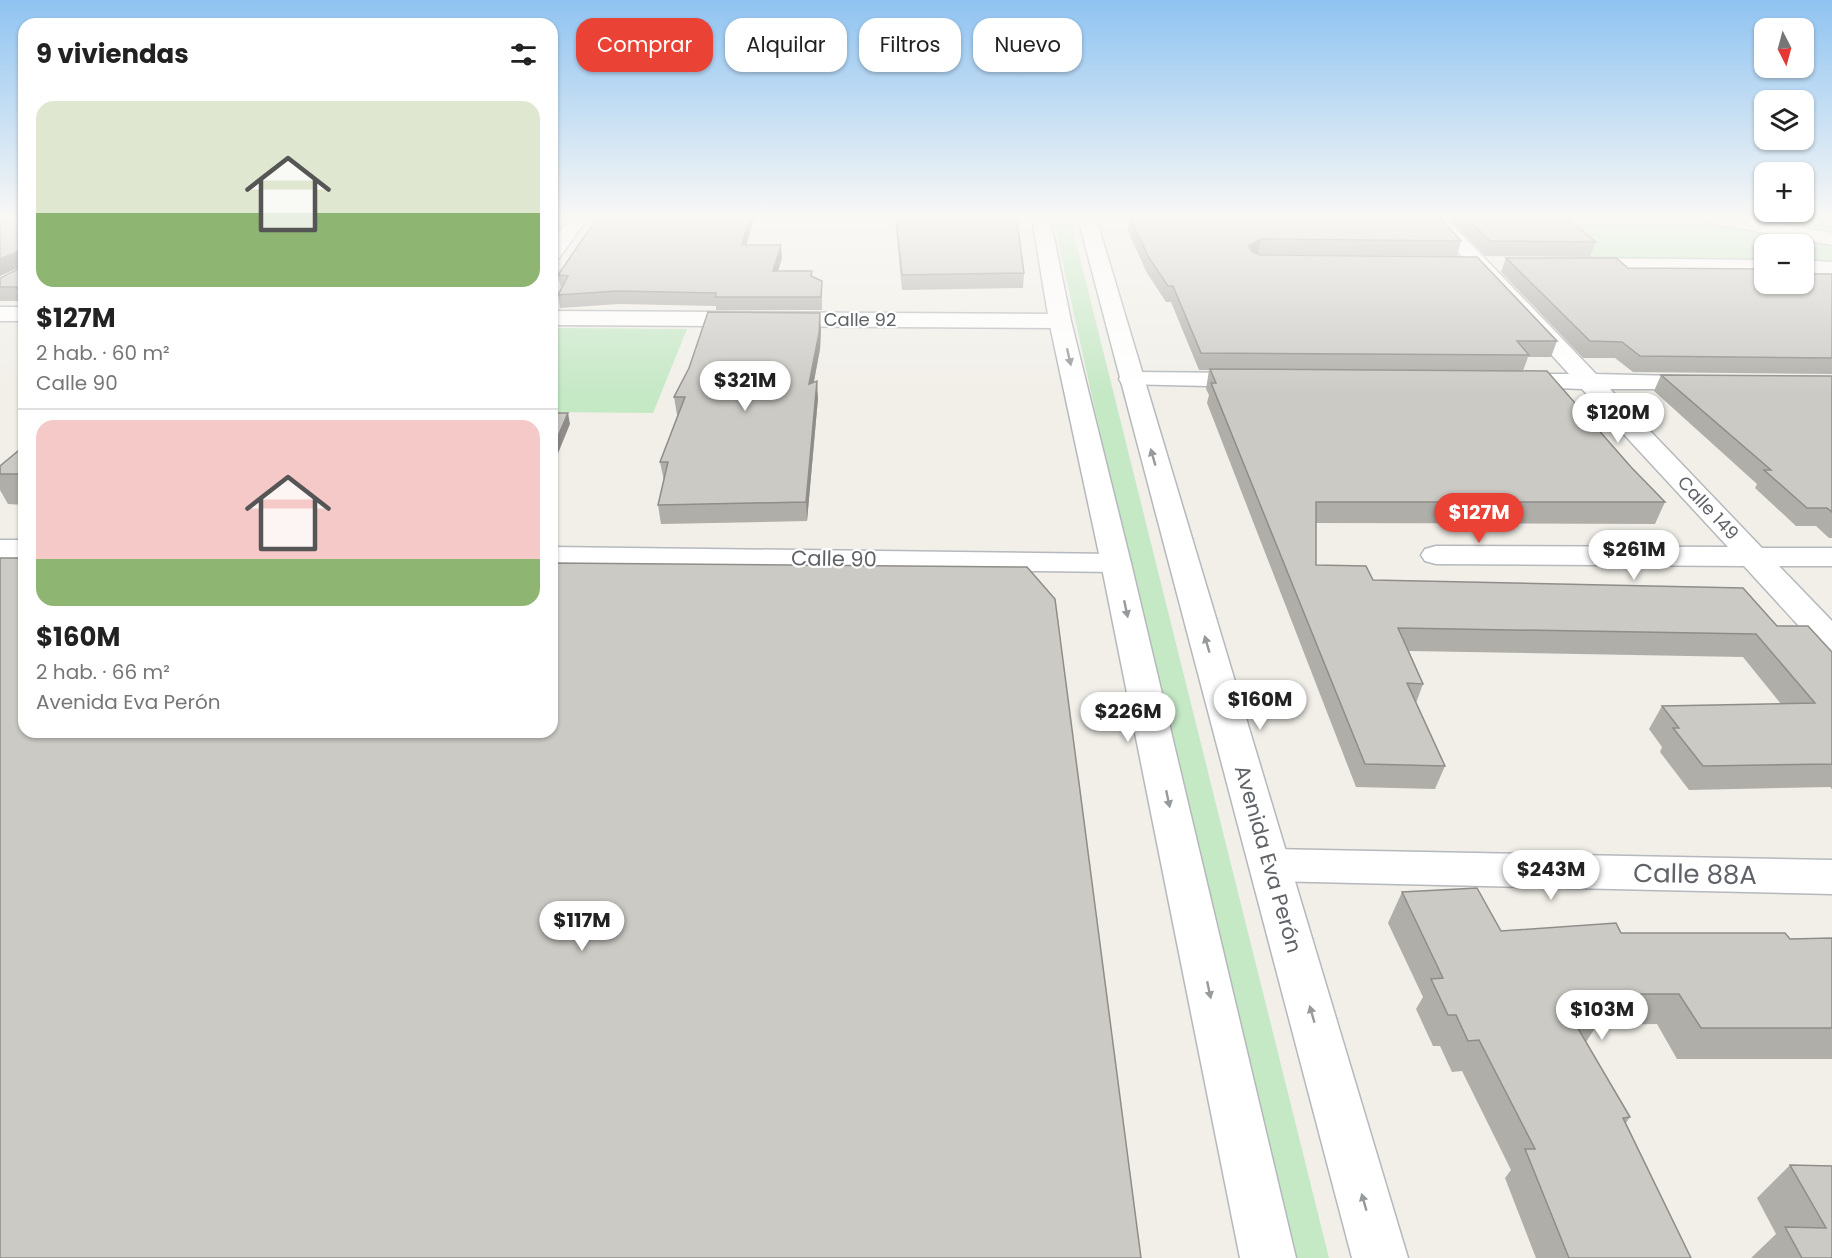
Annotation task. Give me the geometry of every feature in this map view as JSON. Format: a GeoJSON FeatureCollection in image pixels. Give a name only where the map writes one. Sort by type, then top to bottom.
{"type":"FeatureCollection","features":[{"type":"Feature","properties":{"kind":"street"},"geometry":{"type":"LineString","coordinates":[[1052,277],[1268,1258]]}},
{"type":"Feature","properties":{"kind":"street","name":"Avenida Eva Perón"},"geometry":{"type":"LineString","coordinates":[[1104,277],[1380,1258]]}},
{"type":"Feature","properties":{"kind":"street","name":"Calle 149"},"geometry":{"type":"LineString","coordinates":[[1491,277],[1832,641]]}},
{"type":"Feature","properties":{"kind":"street"},"geometry":{"type":"LineString","coordinates":[[0,314],[18,314]]}},
{"type":"Feature","properties":{"kind":"street","name":"Calle 92"},"geometry":{"type":"LineString","coordinates":[[558,318],[1060,321]]}},
{"type":"Feature","properties":{"kind":"street"},"geometry":{"type":"LineString","coordinates":[[1131,379],[1272,380]]}},
{"type":"Feature","properties":{"kind":"street"},"geometry":{"type":"LineString","coordinates":[[1483,381],[1728,382]]}},
{"type":"Feature","properties":{"kind":"street"},"geometry":{"type":"LineString","coordinates":[[0,549],[18,549]]}},
{"type":"Feature","properties":{"kind":"street"},"geometry":{"type":"LineString","coordinates":[[1436,555],[1832,557]]}},
{"type":"Feature","properties":{"kind":"street","name":"Calle 90"},"geometry":{"type":"LineString","coordinates":[[558,556],[1116,563]]}},
{"type":"Feature","properties":{"kind":"street","name":"Calle 88A"},"geometry":{"type":"LineString","coordinates":[[1270,865],[1832,877]]}},
{"type":"Feature","properties":{"kind":"green space"},"geometry":{"type":"Polygon","coordinates":[[[1066,277],[1085,277],[1329,1258],[1280,1258],[1066,277]]]}},
{"type":"Feature","properties":{"kind":"green space"},"geometry":{"type":"Polygon","coordinates":[[[558,328],[687,329],[653,413],[558,412],[558,328]]]}},
{"type":"Feature","properties":{"kind":"building"},"geometry":{"type":"Polygon","coordinates":[[[18,277],[18,288],[0,287],[0,278],[18,277]]]}},
{"type":"Feature","properties":{"kind":"building"},"geometry":{"type":"Polygon","coordinates":[[[568,277],[813,277],[822,281],[821,297],[715,297],[716,293],[617,291],[558,295],[568,277]]]}},
{"type":"Feature","properties":{"kind":"building"},"geometry":{"type":"Polygon","coordinates":[[[1162,277],[1496,277],[1557,341],[1517,341],[1529,355],[1201,353],[1173,286],[1168,286],[1162,277]]]}},
{"type":"Feature","properties":{"kind":"building"},"geometry":{"type":"Polygon","coordinates":[[[1525,277],[1754,277],[1754,294],[1814,294],[1814,277],[1832,277],[1832,358],[1640,356],[1622,342],[1590,341],[1525,277]]]}},
{"type":"Feature","properties":{"kind":"building"},"geometry":{"type":"Polygon","coordinates":[[[708,312],[820,313],[819,333],[809,384],[817,381],[806,502],[658,505],[668,462],[660,462],[685,397],[674,397],[689,368],[708,312]]]}},
{"type":"Feature","properties":{"kind":"building"},"geometry":{"type":"Polygon","coordinates":[[[1210,369],[1547,371],[1631,467],[1665,502],[1316,502],[1316,565],[1366,566],[1373,580],[1743,588],[1777,626],[1808,626],[1832,652],[1832,764],[1703,766],[1673,728],[1679,728],[1662,706],[1815,703],[1756,634],[1398,628],[1423,684],[1407,683],[1445,766],[1365,764],[1211,383],[1216,383],[1210,369]]]}},
{"type":"Feature","properties":{"kind":"building"},"geometry":{"type":"Polygon","coordinates":[[[1661,375],[1832,376],[1832,512],[1827,508],[1807,508],[1764,470],[1771,470],[1661,375]]]}},
{"type":"Feature","properties":{"kind":"building"},"geometry":{"type":"Polygon","coordinates":[[[558,413],[568,413],[558,436],[558,413]]]}},
{"type":"Feature","properties":{"kind":"building"},"geometry":{"type":"Polygon","coordinates":[[[18,451],[18,474],[0,474],[0,466],[18,451]]]}},
{"type":"Feature","properties":{"kind":"building"},"geometry":{"type":"Polygon","coordinates":[[[0,558],[18,558],[18,738],[558,738],[558,563],[1027,567],[1055,599],[1141,1258],[0,1258],[0,558]]]}},
{"type":"Feature","properties":{"kind":"building"},"geometry":{"type":"Polygon","coordinates":[[[1477,888],[1501,931],[1616,923],[1621,933],[1785,933],[1790,939],[1832,938],[1832,1028],[1701,1028],[1679,994],[1587,994],[1602,1018],[1573,1020],[1630,1117],[1623,1118],[1691,1258],[1569,1258],[1525,1149],[1535,1149],[1479,1040],[1468,1041],[1456,1015],[1448,1015],[1431,979],[1443,978],[1402,892],[1477,888]]]}},
{"type":"Feature","properties":{"kind":"building"},"geometry":{"type":"Polygon","coordinates":[[[1790,1165],[1832,1166],[1832,1258],[1802,1258],[1785,1227],[1826,1228],[1790,1165]]]}}]}
